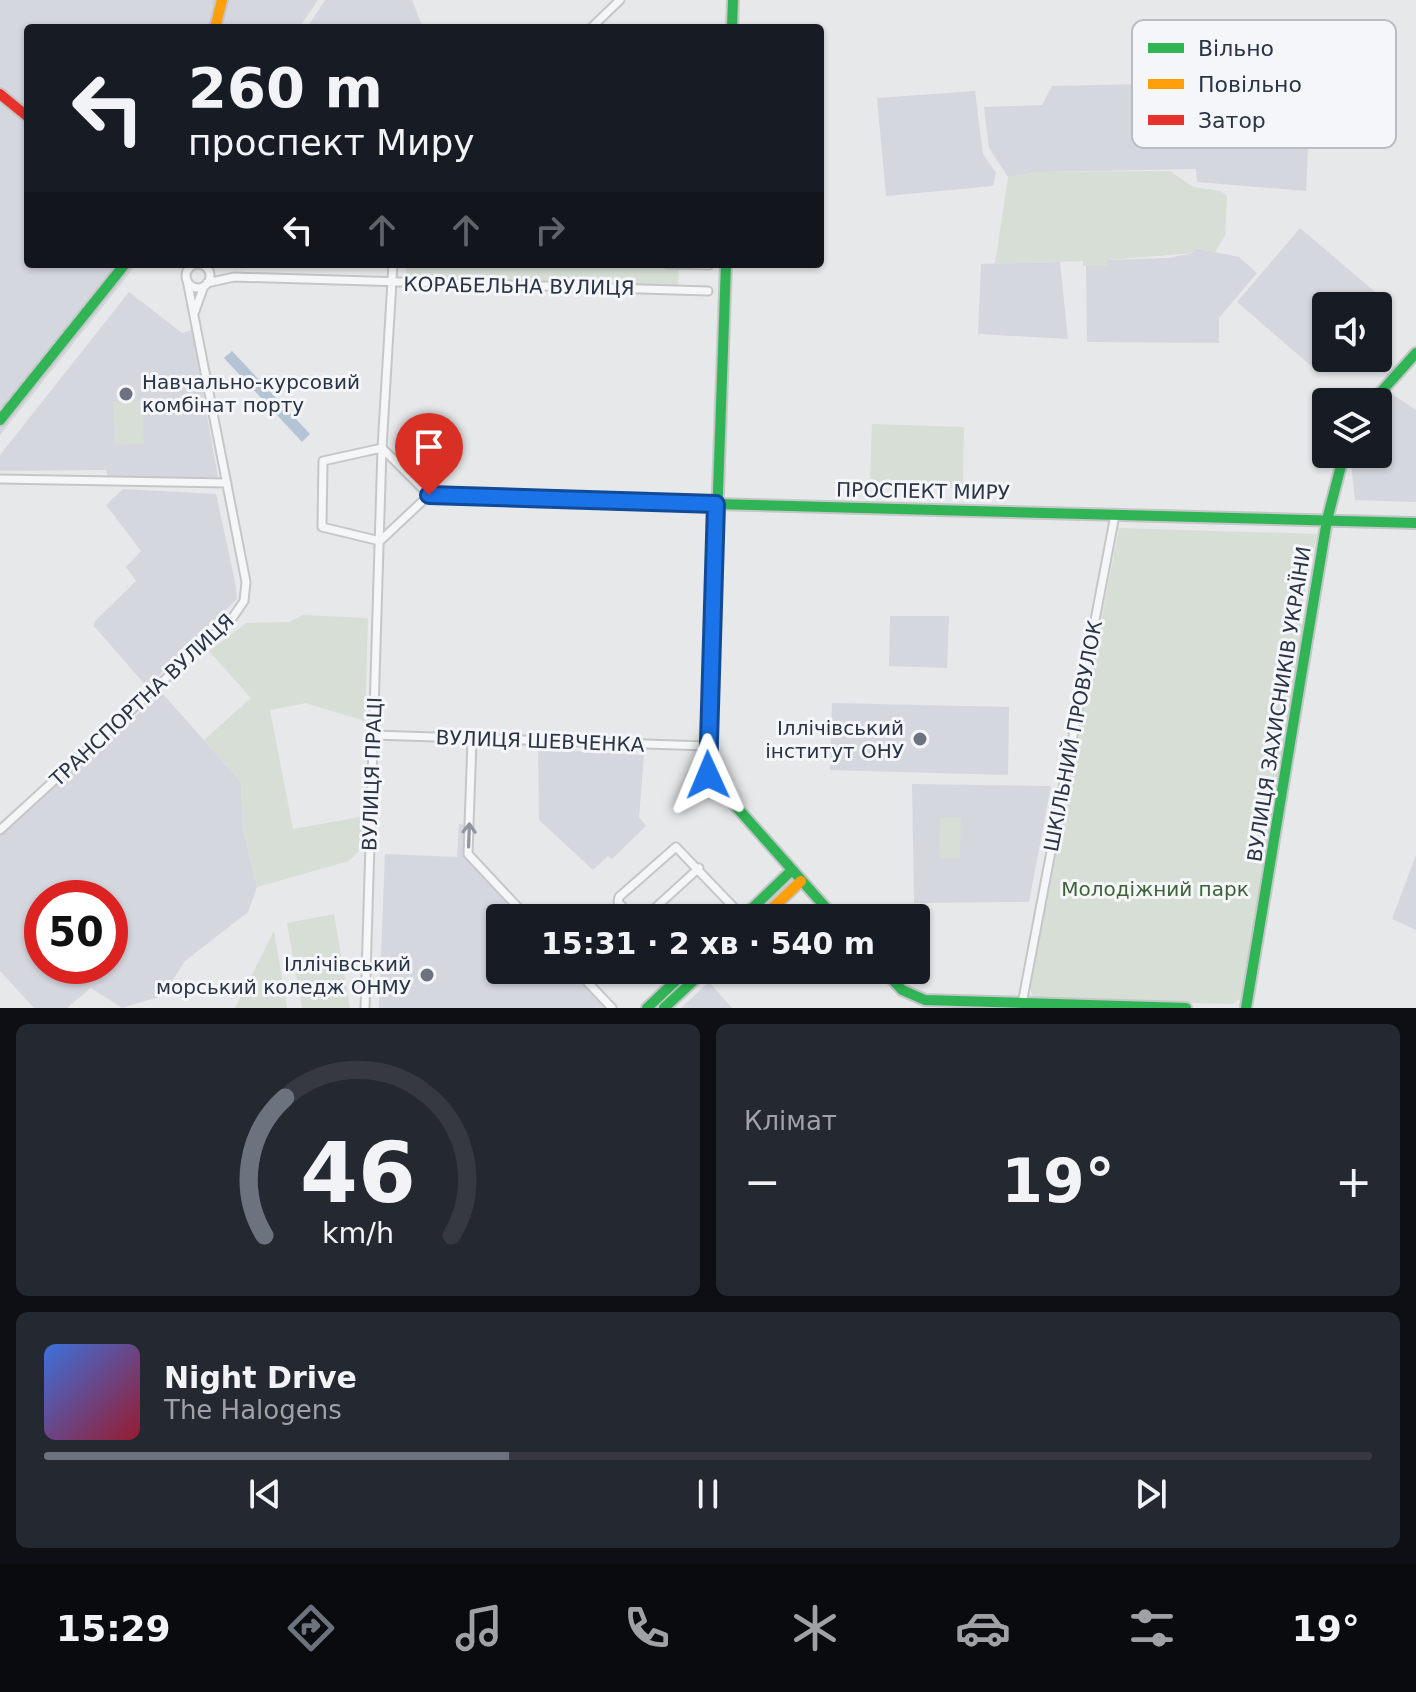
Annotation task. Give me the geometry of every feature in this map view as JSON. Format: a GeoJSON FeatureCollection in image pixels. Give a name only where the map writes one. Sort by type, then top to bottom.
{"type":"FeatureCollection","features":[{"type":"Feature","properties":{"kind":"main road"},"geometry":{"type":"LineString","coordinates":[[216,24],[222,0]]}},
{"type":"Feature","properties":{"kind":"main road"},"geometry":{"type":"LineString","coordinates":[[732,24],[733,0]]}},
{"type":"Feature","properties":{"kind":"main road"},"geometry":{"type":"LineString","coordinates":[[0,94],[24,114]]}},
{"type":"Feature","properties":{"kind":"main road"},"geometry":{"type":"LineString","coordinates":[[0,420],[122,268]]}},
{"type":"Feature","properties":{"kind":"main road"},"geometry":{"type":"LineString","coordinates":[[726,268],[706,765],[712,784],[822,904]]}},
{"type":"Feature","properties":{"kind":"main road"},"geometry":{"type":"LineString","coordinates":[[1385,388],[1416,353]]}},
{"type":"Feature","properties":{"kind":"main road","name":"ВУЛИЦЯ ЗАХИСНИКІВ УКРАЇНИ"},"geometry":{"type":"LineString","coordinates":[[1246,1008],[1327,520],[1340,468]]}},
{"type":"Feature","properties":{"kind":"main road","name":"ПРОСПЕКТ МИРУ"},"geometry":{"type":"LineString","coordinates":[[716,504],[1416,523]]}},
{"type":"Feature","properties":{"kind":"main road"},"geometry":{"type":"LineString","coordinates":[[757,904],[791,871]]}},
{"type":"Feature","properties":{"kind":"main road"},"geometry":{"type":"LineString","coordinates":[[777,904],[801,881]]}},
{"type":"Feature","properties":{"kind":"main road"},"geometry":{"type":"LineString","coordinates":[[647,1008],[670,984]]}},
{"type":"Feature","properties":{"kind":"main road"},"geometry":{"type":"LineString","coordinates":[[664,1008],[690,984]]}},
{"type":"Feature","properties":{"kind":"main road"},"geometry":{"type":"LineString","coordinates":[[897,984],[902,990],[925,1000],[1186,1008]]}},
{"type":"Feature","properties":{"kind":"street"},"geometry":{"type":"LineString","coordinates":[[595,24],[620,0]]}},
{"type":"Feature","properties":{"kind":"street","name":"ТРАНСПОРТНА ВУЛИЦЯ"},"geometry":{"type":"LineString","coordinates":[[0,830],[239,610],[246,582],[186,268]]}},
{"type":"Feature","properties":{"kind":"street"},"geometry":{"type":"LineString","coordinates":[[191,268],[187,278],[196,287],[234,277]]}},
{"type":"Feature","properties":{"kind":"street","name":"ТРАНСПОРТНА ВУЛИЦЯ"},"geometry":{"type":"LineString","coordinates":[[194,317],[206,285],[205,268]]}},
{"type":"Feature","properties":{"kind":"street"},"geometry":{"type":"LineString","coordinates":[[210,268],[234,277]]}},
{"type":"Feature","properties":{"kind":"street"},"geometry":{"type":"LineString","coordinates":[[382,448],[323,461],[322,527],[380,541],[429,495],[382,448],[393,268]]}},
{"type":"Feature","properties":{"kind":"street","name":"КОРАБЕЛЬНА ВУЛИЦЯ"},"geometry":{"type":"LineString","coordinates":[[234,277],[708,291]]}},
{"type":"Feature","properties":{"kind":"street","name":"ВУЛИЦЯ ПРАЦІ"},"geometry":{"type":"LineString","coordinates":[[365,1008],[382,448]]}},
{"type":"Feature","properties":{"kind":"street"},"geometry":{"type":"LineString","coordinates":[[0,479],[227,483]]}},
{"type":"Feature","properties":{"kind":"street","name":"ПРОСПЕКТ МИРУ"},"geometry":{"type":"LineString","coordinates":[[429,495],[716,504]]}},
{"type":"Feature","properties":{"kind":"street","name":"ШКІЛЬНИЙ ПРОВУЛОК"},"geometry":{"type":"LineString","coordinates":[[1022,1004],[1115,515]]}},
{"type":"Feature","properties":{"kind":"street","name":"ВУЛИЦЯ ШЕВЧЕНКА"},"geometry":{"type":"LineString","coordinates":[[374,735],[707,746]]}},
{"type":"Feature","properties":{"kind":"street"},"geometry":{"type":"LineString","coordinates":[[472,740],[468,854],[515,904]]}},
{"type":"Feature","properties":{"kind":"street"},"geometry":{"type":"LineString","coordinates":[[622,904],[618,899],[676,847],[731,904]]}},
{"type":"Feature","properties":{"kind":"street"},"geometry":{"type":"LineString","coordinates":[[659,904],[699,868]]}},
{"type":"Feature","properties":{"kind":"street"},"geometry":{"type":"LineString","coordinates":[[589,984],[612,1008]]}},
{"type":"Feature","properties":{"kind":"shaded area"},"geometry":{"type":"Polygon","coordinates":[[[0,0],[318,0],[302,24],[24,24],[24,268],[134,268],[0,435],[0,0]]]}},
{"type":"Feature","properties":{"kind":"shaded area"},"geometry":{"type":"Polygon","coordinates":[[[325,0],[412,0],[421,24],[310,24],[325,0]]]}},
{"type":"Feature","properties":{"kind":"shaded area"},"geometry":{"type":"Polygon","coordinates":[[[1132,84],[1132,148],[1308,148],[1306,191],[1197,182],[1196,169],[1038,172],[1008,177],[989,148],[984,107],[1042,105],[1052,86],[1132,84]]]}},
{"type":"Feature","properties":{"kind":"shaded area"},"geometry":{"type":"Polygon","coordinates":[[[975,91],[983,154],[996,173],[993,186],[886,196],[877,98],[975,91]]]}},
{"type":"Feature","properties":{"kind":"shaded area"},"geometry":{"type":"Polygon","coordinates":[[[1300,228],[1375,292],[1312,292],[1312,367],[1237,302],[1300,228]]]}},
{"type":"Feature","properties":{"kind":"shaded area"},"geometry":{"type":"Polygon","coordinates":[[[1195,248],[1239,257],[1257,273],[1219,318],[1219,343],[1087,342],[1086,266],[1106,266],[1107,260],[1168,258],[1194,253],[1195,248]]]}},
{"type":"Feature","properties":{"kind":"shaded area"},"geometry":{"type":"Polygon","coordinates":[[[1060,262],[1068,339],[978,334],[981,264],[1060,262]]]}},
{"type":"Feature","properties":{"kind":"shaded area","name":"Навчально-курсовий комбінат порту"},"geometry":{"type":"Polygon","coordinates":[[[129,292],[182,333],[192,330],[218,478],[108,477],[106,470],[0,471],[0,455],[129,292]]]}},
{"type":"Feature","properties":{"kind":"shaded area"},"geometry":{"type":"Polygon","coordinates":[[[1392,394],[1416,410],[1416,502],[1355,500],[1351,468],[1392,468],[1392,394]]]}},
{"type":"Feature","properties":{"kind":"shaded area"},"geometry":{"type":"Polygon","coordinates":[[[123,489],[216,494],[236,586],[237,599],[147,687],[94,626],[95,621],[136,581],[126,567],[141,551],[106,505],[123,489]]]}},
{"type":"Feature","properties":{"kind":"shaded area"},"geometry":{"type":"Polygon","coordinates":[[[890,616],[949,616],[947,668],[889,666],[890,616]]]}},
{"type":"Feature","properties":{"kind":"shaded area"},"geometry":{"type":"Polygon","coordinates":[[[162,693],[241,782],[243,829],[257,887],[248,912],[185,961],[162,996],[122,1008],[91,988],[67,1008],[34,1008],[0,971],[0,834],[162,693]]]}},
{"type":"Feature","properties":{"kind":"shaded area","name":"Іллічівський інститут ОНУ"},"geometry":{"type":"Polygon","coordinates":[[[832,703],[1009,707],[1008,775],[830,770],[832,703]]]}},
{"type":"Feature","properties":{"kind":"shaded area"},"geometry":{"type":"Polygon","coordinates":[[[538,749],[644,755],[639,817],[646,826],[612,859],[608,856],[593,870],[539,820],[538,749]]]}},
{"type":"Feature","properties":{"kind":"shaded area"},"geometry":{"type":"Polygon","coordinates":[[[912,784],[1051,786],[1029,902],[914,903],[912,784]]]}},
{"type":"Feature","properties":{"kind":"shaded area"},"geometry":{"type":"Polygon","coordinates":[[[459,824],[465,825],[465,858],[508,904],[486,904],[486,984],[582,984],[605,1008],[379,1008],[385,854],[457,857],[459,824]]]}},
{"type":"Feature","properties":{"kind":"shaded area"},"geometry":{"type":"Polygon","coordinates":[[[1416,855],[1416,930],[1392,919],[1416,855]]]}},
{"type":"Feature","properties":{"kind":"shaded area"},"geometry":{"type":"Polygon","coordinates":[[[707,984],[711,984],[732,1008],[681,1008],[707,984]]]}},
{"type":"Feature","properties":{"kind":"green space"},"geometry":{"type":"Polygon","coordinates":[[[1170,171],[1193,187],[1221,191],[1227,196],[1225,236],[1215,252],[1196,248],[1194,253],[1107,260],[1107,266],[1083,266],[1083,261],[995,264],[1008,177],[1038,172],[1170,171]]]}},
{"type":"Feature","properties":{"kind":"green space"},"geometry":{"type":"Polygon","coordinates":[[[406,268],[679,268],[678,287],[406,280],[406,268]]]}},
{"type":"Feature","properties":{"kind":"green space"},"geometry":{"type":"Polygon","coordinates":[[[142,401],[144,444],[115,445],[113,402],[142,401]]]}},
{"type":"Feature","properties":{"kind":"green space"},"geometry":{"type":"Polygon","coordinates":[[[872,424],[964,427],[963,488],[870,486],[872,424]]]}},
{"type":"Feature","properties":{"kind":"green space","name":"Молодіжний парк"},"geometry":{"type":"Polygon","coordinates":[[[1119,528],[1317,534],[1298,623],[1304,625],[1243,991],[1240,999],[1232,1004],[1039,999],[1032,995],[1030,987],[1119,528]]]}},
{"type":"Feature","properties":{"kind":"green space"},"geometry":{"type":"Polygon","coordinates":[[[303,615],[368,618],[365,721],[306,703],[270,710],[293,829],[365,816],[360,850],[349,861],[257,887],[243,829],[241,782],[204,740],[251,698],[209,651],[246,623],[289,622],[303,615]]]}},
{"type":"Feature","properties":{"kind":"green space"},"geometry":{"type":"Polygon","coordinates":[[[940,817],[961,818],[960,859],[939,858],[940,817]]]}},
{"type":"Feature","properties":{"kind":"green space"},"geometry":{"type":"Polygon","coordinates":[[[334,914],[350,1008],[302,1008],[287,923],[334,914]]]}},
{"type":"Feature","properties":{"kind":"green space"},"geometry":{"type":"Polygon","coordinates":[[[274,931],[287,1008],[235,1008],[274,931]]]}},
{"type":"Feature","properties":{"kind":"water"},"geometry":{"type":"Polygon","coordinates":[[[232,351],[310,434],[302,442],[224,358],[232,351]]]}},
{"type":"Feature","properties":{"kind":"railway"},"geometry":{"type":"LineString","coordinates":[[209,24],[214,0]]}},
{"type":"Feature","properties":{"kind":"railway"},"geometry":{"type":"LineString","coordinates":[[0,410],[113,268]]}},
{"type":"Feature","properties":{"kind":"traffic: fast"},"geometry":{"type":"LineString","coordinates":[[732,24],[733,0]]}},
{"type":"Feature","properties":{"kind":"traffic: fast"},"geometry":{"type":"LineString","coordinates":[[0,420],[122,268]]}},
{"type":"Feature","properties":{"kind":"traffic: fast"},"geometry":{"type":"LineString","coordinates":[[726,268],[708,775],[823,904]]}},
{"type":"Feature","properties":{"kind":"traffic: fast"},"geometry":{"type":"LineString","coordinates":[[1385,388],[1416,353]]}},
{"type":"Feature","properties":{"kind":"traffic: fast"},"geometry":{"type":"LineString","coordinates":[[1246,1008],[1327,520],[1340,468]]}},
{"type":"Feature","properties":{"kind":"traffic: fast"},"geometry":{"type":"LineString","coordinates":[[716,504],[1416,523]]}},
{"type":"Feature","properties":{"kind":"traffic: fast"},"geometry":{"type":"LineString","coordinates":[[757,904],[791,871]]}},
{"type":"Feature","properties":{"kind":"traffic: fast"},"geometry":{"type":"LineString","coordinates":[[647,1008],[672,984]]}},
{"type":"Feature","properties":{"kind":"traffic: fast"},"geometry":{"type":"LineString","coordinates":[[664,1008],[690,984]]}},
{"type":"Feature","properties":{"kind":"traffic: fast"},"geometry":{"type":"LineString","coordinates":[[897,984],[902,990],[925,1000],[1186,1008]]}},
{"type":"Feature","properties":{"kind":"traffic: slow"},"geometry":{"type":"LineString","coordinates":[[216,24],[222,0]]}},
{"type":"Feature","properties":{"kind":"traffic: slow"},"geometry":{"type":"LineString","coordinates":[[777,904],[801,881]]}},
{"type":"Feature","properties":{"kind":"traffic: jam"},"geometry":{"type":"LineString","coordinates":[[0,94],[24,114]]}},
{"type":"Feature","properties":{"kind":"place","name":"Навчально-курсовий комбінат порту"},"geometry":{"type":"Point","coordinates":[126,394]}},
{"type":"Feature","properties":{"kind":"place","name":"Іллічівський інститут ОНУ"},"geometry":{"type":"Point","coordinates":[920,739]}},
{"type":"Feature","properties":{"kind":"place","name":"Іллічівський морський коледж ОНМУ"},"geometry":{"type":"Point","coordinates":[427,975]}},
{"type":"Feature","properties":{"kind":"route"},"geometry":{"type":"LineString","coordinates":[[429,495],[716,504],[708,775]]}}]}
